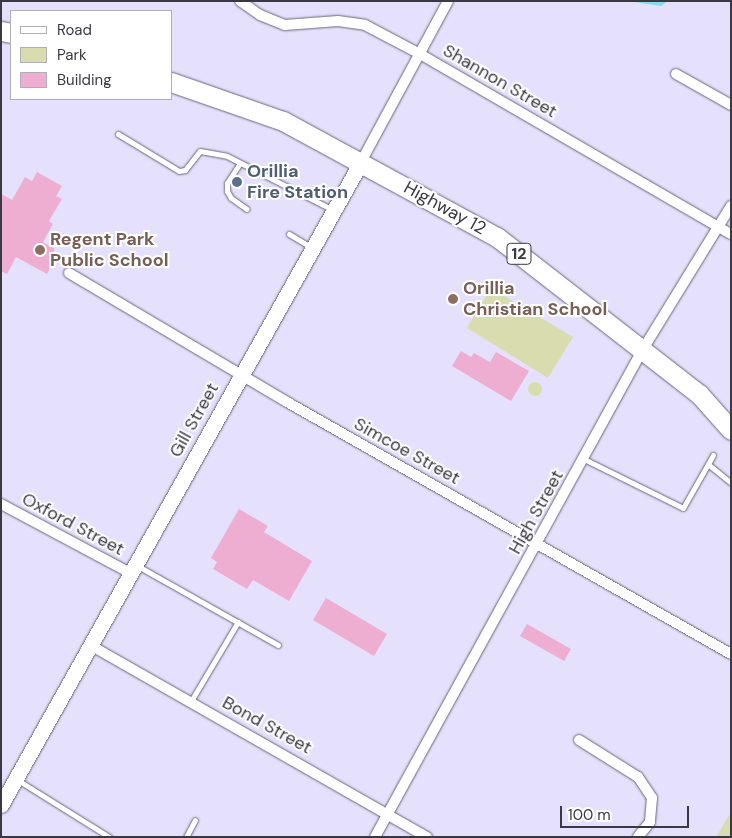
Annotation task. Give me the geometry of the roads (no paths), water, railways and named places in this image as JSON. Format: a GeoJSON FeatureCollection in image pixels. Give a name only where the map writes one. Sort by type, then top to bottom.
{"type":"FeatureCollection","features":[{"type":"Feature","properties":{"kind":"highway","name":"Highway 12"},"geometry":{"type":"LineString","coordinates":[[172,82],[283,121],[496,237],[699,394],[731,430]]}},
{"type":"Feature","properties":{"kind":"main road","name":"Gill Street"},"geometry":{"type":"LineString","coordinates":[[1,805],[361,162]]}},
{"type":"Feature","properties":{"kind":"street","name":"Shannon Street"},"geometry":{"type":"LineString","coordinates":[[240,1],[260,15],[285,25],[338,20],[365,25],[420,54],[731,234]]}},
{"type":"Feature","properties":{"kind":"street","name":"Gill Street"},"geometry":{"type":"LineString","coordinates":[[361,162],[448,1]]}},
{"type":"Feature","properties":{"kind":"street"},"geometry":{"type":"LineString","coordinates":[[676,74],[731,105]]}},
{"type":"Feature","properties":{"kind":"street","name":"High Street"},"geometry":{"type":"LineString","coordinates":[[374,837],[538,543],[643,349],[731,206]]}},
{"type":"Feature","properties":{"kind":"street","name":"Simcoe Street"},"geometry":{"type":"LineString","coordinates":[[69,273],[731,654]]}},
{"type":"Feature","properties":{"kind":"street","name":"Oxford Street"},"geometry":{"type":"LineString","coordinates":[[1,504],[133,568]]}},
{"type":"Feature","properties":{"kind":"street","name":"Bond Street"},"geometry":{"type":"LineString","coordinates":[[90,645],[427,837]]}},
{"type":"Feature","properties":{"kind":"street"},"geometry":{"type":"LineString","coordinates":[[579,740],[638,778],[652,798],[650,822],[638,837]]}},
{"type":"Feature","properties":{"kind":"lane"},"geometry":{"type":"LineString","coordinates":[[118,134],[179,171],[185,170],[200,151],[208,150],[240,163],[334,210]]}},
{"type":"Feature","properties":{"kind":"lane"},"geometry":{"type":"LineString","coordinates":[[240,163],[227,183],[227,191],[231,198],[247,209]]}},
{"type":"Feature","properties":{"kind":"lane"},"geometry":{"type":"LineString","coordinates":[[289,234],[312,248]]}},
{"type":"Feature","properties":{"kind":"lane"},"geometry":{"type":"LineString","coordinates":[[584,459],[683,508],[713,456]]}},
{"type":"Feature","properties":{"kind":"lane"},"geometry":{"type":"LineString","coordinates":[[709,465],[731,483]]}},
{"type":"Feature","properties":{"kind":"lane"},"geometry":{"type":"LineString","coordinates":[[133,568],[238,622],[278,645]]}},
{"type":"Feature","properties":{"kind":"lane"},"geometry":{"type":"LineString","coordinates":[[191,701],[238,622]]}},
{"type":"Feature","properties":{"kind":"lane"},"geometry":{"type":"LineString","coordinates":[[16,779],[109,837]]}},
{"type":"Feature","properties":{"kind":"lane"},"geometry":{"type":"LineString","coordinates":[[186,837],[196,820]]}},
{"type":"Feature","properties":{"kind":"water"},"geometry":{"type":"Polygon","coordinates":[[[628,1],[668,1],[661,6],[628,1]]]}},
{"type":"Feature","properties":{"kind":"place","name":"Orillia Fire Station"},"geometry":{"type":"Point","coordinates":[237,182]}},
{"type":"Feature","properties":{"kind":"place","name":"Regent Park Public School"},"geometry":{"type":"Point","coordinates":[40,250]}},
{"type":"Feature","properties":{"kind":"place","name":"Orillia Christian School"},"geometry":{"type":"Point","coordinates":[453,299]}}]}
